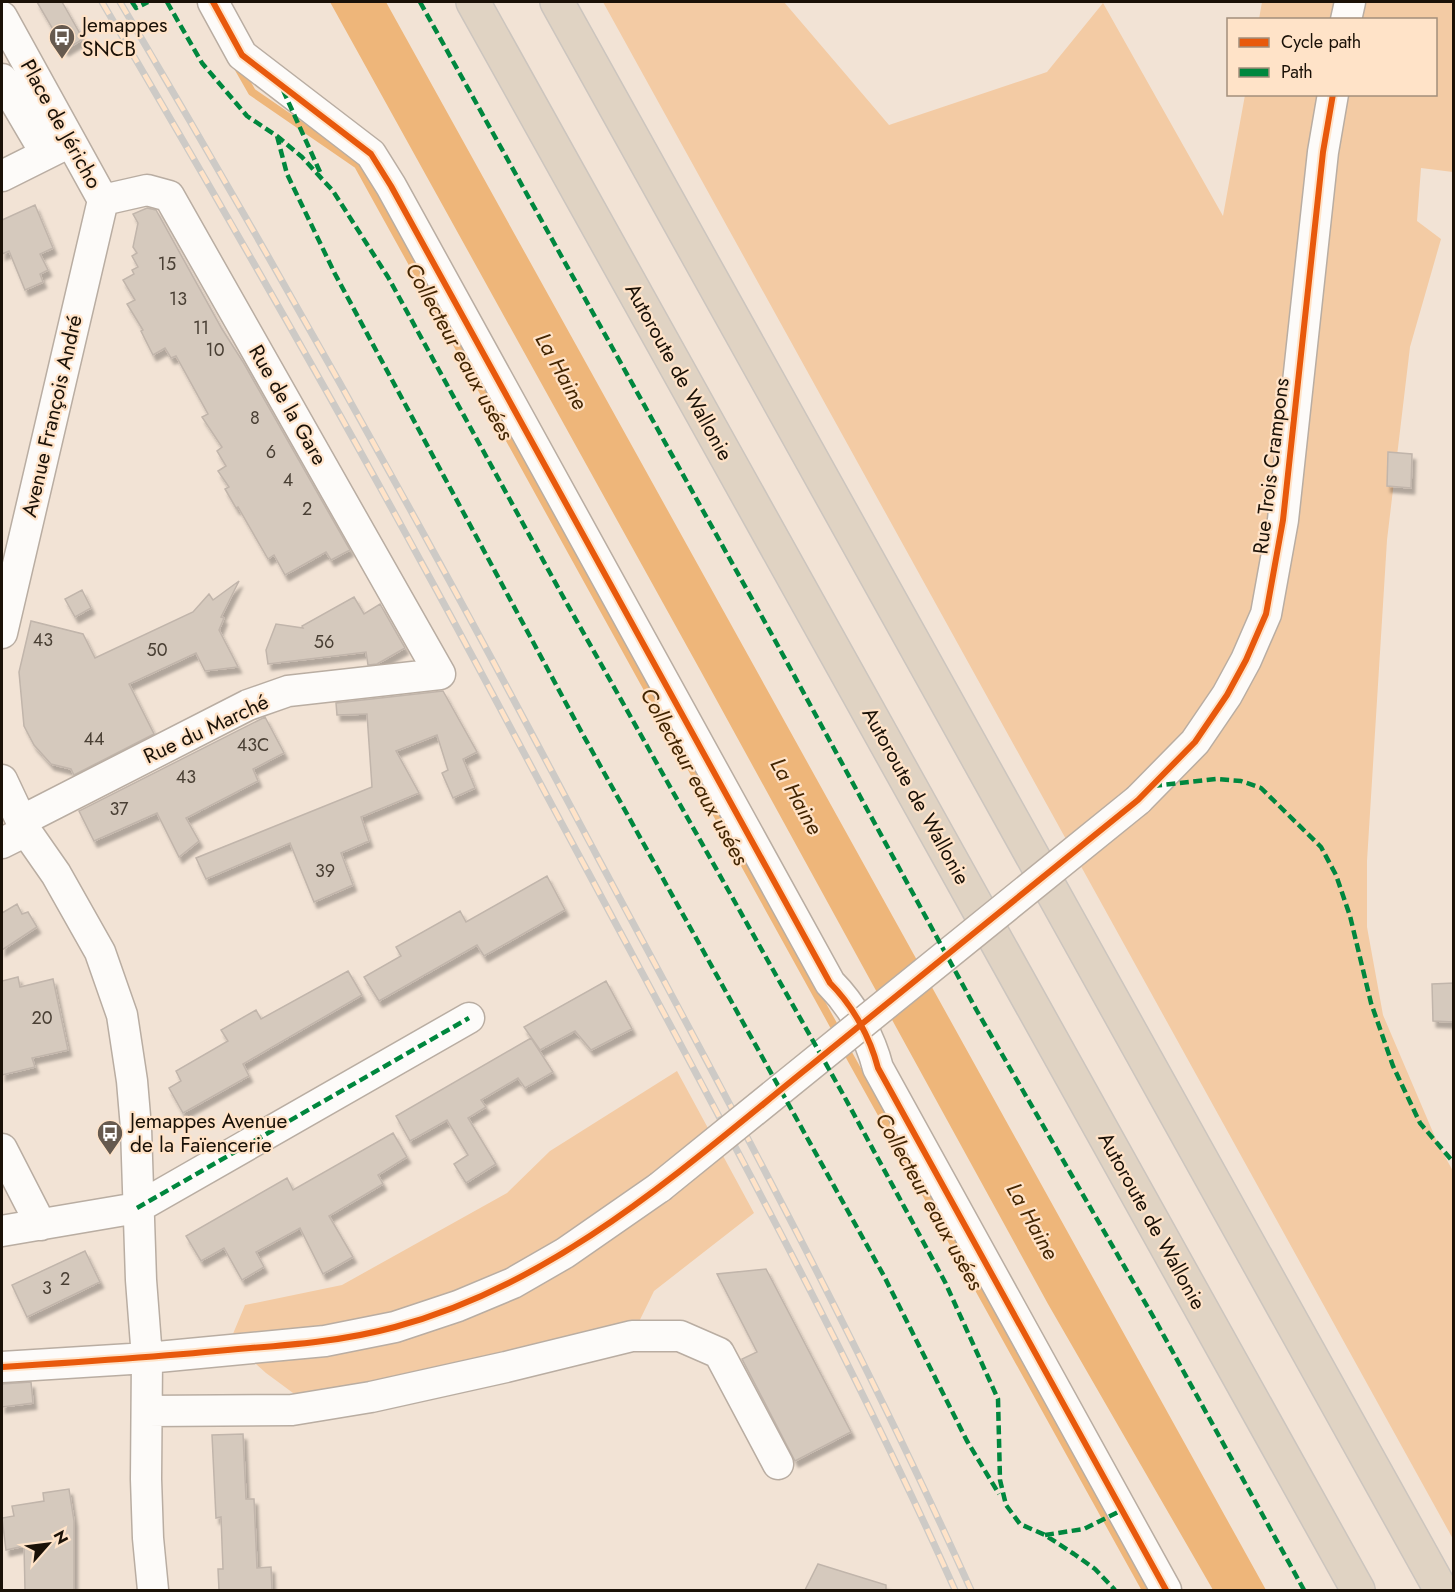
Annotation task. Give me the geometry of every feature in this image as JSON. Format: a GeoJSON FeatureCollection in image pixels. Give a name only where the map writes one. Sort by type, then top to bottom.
{"type":"FeatureCollection","features":[{"type":"Feature","properties":{"kind":"highway","name":"Autoroute de Wallonie"},"geometry":{"type":"LineString","coordinates":[[473,2],[1358,1590]]}},
{"type":"Feature","properties":{"kind":"highway"},"geometry":{"type":"LineString","coordinates":[[557,2],[1441,1590]]}},
{"type":"Feature","properties":{"kind":"street"},"geometry":{"type":"LineString","coordinates":[[213,2],[242,55],[371,154],[391,186],[830,983],[844,997],[873,1049],[878,1068],[1166,1590]]}},
{"type":"Feature","properties":{"kind":"street"},"geometry":{"type":"LineString","coordinates":[[1346,18],[1350,2]]}},
{"type":"Feature","properties":{"kind":"street","name":"Place de Jéricho"},"geometry":{"type":"LineString","coordinates":[[2,17],[58,148]]}},
{"type":"Feature","properties":{"kind":"street","name":"Place de Jéricho"},"geometry":{"type":"LineString","coordinates":[[2,79],[103,200]]}},
{"type":"Feature","properties":{"kind":"street","name":"Rue Trois Crampons"},"geometry":{"type":"LineString","coordinates":[[147,1358],[325,1341],[395,1327],[458,1306],[513,1282],[565,1253],[660,1187],[1138,800],[1195,742],[1221,704],[1246,660],[1266,615],[1283,519],[1323,152],[1333,96]]}},
{"type":"Feature","properties":{"kind":"street"},"geometry":{"type":"LineString","coordinates":[[2,176],[58,148]]}},
{"type":"Feature","properties":{"kind":"street","name":"Rue de la Gare"},"geometry":{"type":"LineString","coordinates":[[103,200],[147,190],[169,196],[440,674]]}},
{"type":"Feature","properties":{"kind":"street","name":"Avenue François André"},"geometry":{"type":"LineString","coordinates":[[2,633],[103,200]]}},
{"type":"Feature","properties":{"kind":"street","name":"Rue du Marché"},"geometry":{"type":"LineString","coordinates":[[16,831],[248,705],[288,691],[440,674]]}},
{"type":"Feature","properties":{"kind":"street"},"geometry":{"type":"LineString","coordinates":[[2,780],[16,831],[56,874],[100,952],[122,1015],[136,1128],[137,1208],[147,1358],[146,1503],[153,1590]]}},
{"type":"Feature","properties":{"kind":"street"},"geometry":{"type":"LineString","coordinates":[[2,1231],[137,1208],[469,1018]]}},
{"type":"Feature","properties":{"kind":"street"},"geometry":{"type":"LineString","coordinates":[[2,1149],[41,1225]]}},
{"type":"Feature","properties":{"kind":"street"},"geometry":{"type":"LineString","coordinates":[[147,1411],[292,1410],[371,1397],[632,1336],[680,1336],[719,1353],[778,1464]]}},
{"type":"Feature","properties":{"kind":"street"},"geometry":{"type":"LineString","coordinates":[[2,1367],[147,1358]]}},
{"type":"Feature","properties":{"kind":"shaded area"},"geometry":{"type":"Polygon","coordinates":[[[603,2],[784,2],[889,125],[1047,72],[1103,3],[1223,216],[1245,96],[1437,96],[1437,18],[1259,18],[1262,2],[1453,2],[1453,172],[1421,168],[1417,221],[1441,239],[1410,347],[1387,540],[1367,861],[1367,927],[1383,1015],[1438,1144],[1453,1171],[1453,1539],[603,2]]]}},
{"type":"Feature","properties":{"kind":"shaded area"},"geometry":{"type":"Polygon","coordinates":[[[677,1071],[754,1213],[654,1291],[632,1336],[312,1407],[266,1373],[230,1341],[245,1305],[342,1285],[507,1193],[550,1151],[677,1071]]]}},
{"type":"Feature","properties":{"kind":"water","name":"La Haine"},"geometry":{"type":"Polygon","coordinates":[[[330,2],[386,2],[1266,1590],[1213,1590],[1048,1304],[330,2]]]}},
{"type":"Feature","properties":{"kind":"building"},"geometry":{"type":"Polygon","coordinates":[[[37,2],[62,2],[83,39],[65,50],[37,2]]]}},
{"type":"Feature","properties":{"kind":"building"},"geometry":{"type":"Polygon","coordinates":[[[35,205],[53,248],[40,254],[48,270],[40,274],[43,282],[25,290],[9,251],[2,254],[2,220],[35,205]]]}},
{"type":"Feature","properties":{"kind":"building"},"geometry":{"type":"Polygon","coordinates":[[[147,208],[156,210],[350,550],[331,560],[326,552],[285,575],[274,555],[268,559],[238,507],[236,508],[225,489],[229,487],[218,471],[226,466],[217,451],[222,447],[202,417],[208,414],[176,356],[171,358],[165,348],[153,355],[141,331],[143,330],[127,304],[135,300],[123,280],[134,274],[132,270],[138,267],[132,256],[137,253],[133,247],[138,223],[133,214],[147,208]]]}},
{"type":"Feature","properties":{"kind":"building"},"geometry":{"type":"Polygon","coordinates":[[[1388,452],[1412,454],[1411,488],[1387,486],[1388,452]]]}},
{"type":"Feature","properties":{"kind":"building"},"geometry":{"type":"Polygon","coordinates":[[[239,581],[221,617],[224,618],[219,630],[238,667],[205,671],[196,653],[129,684],[154,734],[74,775],[71,769],[51,764],[34,745],[24,726],[19,672],[31,621],[83,634],[95,658],[193,612],[209,594],[213,600],[239,581]]]}},
{"type":"Feature","properties":{"kind":"building"},"geometry":{"type":"Polygon","coordinates":[[[82,590],[91,608],[75,617],[65,599],[82,590]]]}},
{"type":"Feature","properties":{"kind":"building"},"geometry":{"type":"Polygon","coordinates":[[[354,597],[364,614],[380,604],[405,648],[377,664],[368,665],[366,652],[268,664],[266,650],[276,624],[303,628],[302,626],[354,597]]]}},
{"type":"Feature","properties":{"kind":"building"},"geometry":{"type":"Polygon","coordinates":[[[443,691],[477,752],[463,759],[475,788],[453,798],[442,773],[448,770],[437,735],[396,751],[419,793],[361,817],[369,841],[341,853],[353,885],[314,902],[290,843],[206,879],[196,858],[372,787],[367,714],[337,715],[336,703],[443,691]]]}},
{"type":"Feature","properties":{"kind":"building"},"geometry":{"type":"Polygon","coordinates":[[[265,717],[284,753],[253,769],[258,781],[186,818],[199,841],[179,857],[157,813],[94,841],[79,811],[265,717]]]}},
{"type":"Feature","properties":{"kind":"building"},"geometry":{"type":"Polygon","coordinates":[[[547,876],[565,910],[484,956],[477,945],[379,1001],[364,977],[401,956],[396,947],[460,911],[466,922],[547,876]]]}},
{"type":"Feature","properties":{"kind":"building"},"geometry":{"type":"Polygon","coordinates":[[[17,904],[22,914],[28,912],[37,927],[2,950],[2,913],[17,904]]]}},
{"type":"Feature","properties":{"kind":"building"},"geometry":{"type":"Polygon","coordinates":[[[348,971],[362,995],[243,1064],[249,1076],[183,1113],[169,1088],[181,1081],[176,1071],[228,1041],[221,1030],[256,1010],[261,1019],[348,971]]]}},
{"type":"Feature","properties":{"kind":"building"},"geometry":{"type":"Polygon","coordinates":[[[18,977],[20,987],[53,979],[68,1050],[32,1058],[35,1067],[2,1075],[2,981],[18,977]]]}},
{"type":"Feature","properties":{"kind":"building"},"geometry":{"type":"Polygon","coordinates":[[[606,981],[632,1029],[591,1050],[575,1031],[540,1050],[524,1027],[606,981]]]}},
{"type":"Feature","properties":{"kind":"building"},"geometry":{"type":"Polygon","coordinates":[[[1454,983],[1454,1022],[1433,1021],[1432,984],[1454,983]]]}},
{"type":"Feature","properties":{"kind":"building"},"geometry":{"type":"Polygon","coordinates":[[[531,1038],[553,1072],[525,1088],[518,1078],[481,1100],[486,1107],[468,1118],[496,1164],[466,1183],[454,1164],[468,1155],[447,1120],[410,1141],[396,1116],[531,1038]]]}},
{"type":"Feature","properties":{"kind":"building"},"geometry":{"type":"Polygon","coordinates":[[[393,1133],[407,1157],[378,1175],[383,1184],[329,1216],[353,1257],[323,1274],[300,1228],[256,1252],[264,1267],[242,1280],[224,1248],[201,1261],[186,1236],[287,1178],[293,1190],[393,1133]]]}},
{"type":"Feature","properties":{"kind":"building"},"geometry":{"type":"Polygon","coordinates":[[[85,1251],[100,1282],[27,1317],[12,1285],[85,1251]]]}},
{"type":"Feature","properties":{"kind":"building"},"geometry":{"type":"Polygon","coordinates":[[[766,1269],[851,1432],[795,1461],[742,1359],[757,1352],[717,1274],[766,1269]]]}},
{"type":"Feature","properties":{"kind":"building"},"geometry":{"type":"Polygon","coordinates":[[[31,1382],[33,1403],[2,1407],[2,1384],[31,1382]]]}},
{"type":"Feature","properties":{"kind":"building"},"geometry":{"type":"Polygon","coordinates":[[[243,1434],[246,1499],[254,1499],[257,1568],[271,1567],[272,1590],[219,1590],[218,1569],[223,1569],[221,1517],[216,1518],[212,1435],[243,1434]]]}},
{"type":"Feature","properties":{"kind":"building"},"geometry":{"type":"Polygon","coordinates":[[[69,1489],[74,1521],[74,1590],[25,1590],[24,1546],[6,1550],[2,1518],[14,1516],[12,1506],[44,1501],[43,1493],[69,1489]]]}},
{"type":"Feature","properties":{"kind":"building"},"geometry":{"type":"Polygon","coordinates":[[[818,1564],[886,1585],[886,1590],[805,1590],[818,1564]]]}},
{"type":"Feature","properties":{"kind":"waterway","name":"Collecteur eaux usées"},"geometry":{"type":"LineString","coordinates":[[236,64],[252,92],[358,165],[839,1035]]}},
{"type":"Feature","properties":{"kind":"waterway","name":"Collecteur eaux usées"},"geometry":{"type":"LineString","coordinates":[[844,1046],[1146,1590]]}},
{"type":"Feature","properties":{"kind":"railway"},"geometry":{"type":"LineString","coordinates":[[102,2],[306,355],[466,644],[778,1228],[869,1408],[955,1590]]}},
{"type":"Feature","properties":{"kind":"railway"},"geometry":{"type":"LineString","coordinates":[[120,2],[321,349],[498,671],[790,1220],[883,1404],[971,1590]]}},
{"type":"Feature","properties":{"kind":"marked path"},"geometry":{"type":"LineString","coordinates":[[132,2],[136,8],[148,2]]}},
{"type":"Feature","properties":{"kind":"marked path"},"geometry":{"type":"LineString","coordinates":[[167,2],[202,63],[247,116],[277,136],[302,157],[333,191],[388,277],[561,593],[844,1096],[945,1282],[998,1399],[1000,1480],[1006,1505],[1020,1524],[1045,1535],[1074,1554],[1095,1569],[1115,1590]]}},
{"type":"Feature","properties":{"kind":"marked path"},"geometry":{"type":"LineString","coordinates":[[420,2],[771,633],[977,1011],[1154,1318],[1304,1590]]}},
{"type":"Feature","properties":{"kind":"marked path"},"geometry":{"type":"LineString","coordinates":[[283,90],[320,172]]}},
{"type":"Feature","properties":{"kind":"marked path"},"geometry":{"type":"LineString","coordinates":[[277,136],[287,174],[335,274],[582,733],[884,1276],[967,1441],[999,1494]]}},
{"type":"Feature","properties":{"kind":"marked path"},"geometry":{"type":"LineString","coordinates":[[1153,786],[1216,779],[1241,781],[1261,788],[1321,847],[1336,875],[1350,916],[1371,1003],[1393,1066],[1420,1123],[1454,1163]]}},
{"type":"Feature","properties":{"kind":"marked path"},"geometry":{"type":"LineString","coordinates":[[137,1208],[469,1018]]}},
{"type":"Feature","properties":{"kind":"marked path"},"geometry":{"type":"LineString","coordinates":[[1045,1535],[1084,1529],[1122,1510]]}},
{"type":"Feature","properties":{"kind":"cycle path"},"geometry":{"type":"LineString","coordinates":[[213,2],[242,55],[371,154],[391,186],[830,983],[860,1023],[878,1068],[1166,1590]]}},
{"type":"Feature","properties":{"kind":"cycle path"},"geometry":{"type":"LineString","coordinates":[[2,1367],[337,1339],[395,1327],[454,1307],[511,1282],[616,1219],[665,1182],[1138,800],[1195,742],[1227,695],[1246,660],[1266,614],[1283,520],[1323,152],[1333,96]]}},
{"type":"Feature","properties":{"kind":"place","name":"Jemappes SNCB"},"geometry":{"type":"Point","coordinates":[62,60]}},
{"type":"Feature","properties":{"kind":"place","name":"Jemappes Avenue de la Faïencerie"},"geometry":{"type":"Point","coordinates":[110,1156]}}]}
